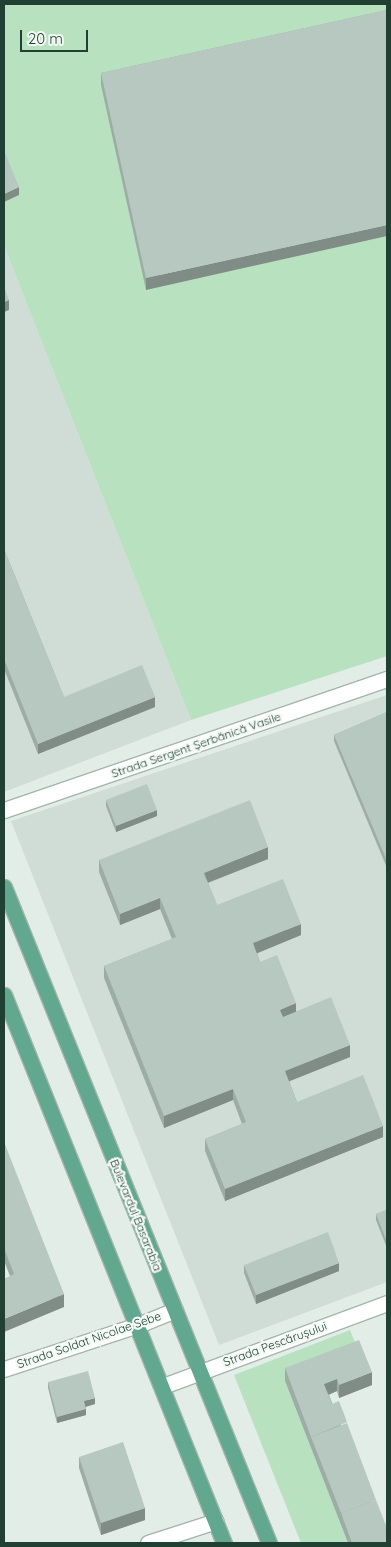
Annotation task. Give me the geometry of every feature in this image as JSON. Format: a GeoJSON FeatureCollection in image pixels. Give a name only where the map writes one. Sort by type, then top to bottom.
{"type":"FeatureCollection","features":[{"type":"Feature","properties":{"kind":"main road","name":"Bulevardul Basarabia"},"geometry":{"type":"LineString","coordinates":[[4,887],[269,1543]]}},
{"type":"Feature","properties":{"kind":"main road"},"geometry":{"type":"LineString","coordinates":[[4,995],[163,1386],[224,1543]]}},
{"type":"Feature","properties":{"kind":"street","name":"Strada Sergent Șerbănică Vasile"},"geometry":{"type":"LineString","coordinates":[[4,810],[387,679]]}},
{"type":"Feature","properties":{"kind":"street","name":"Strada Pescărușului"},"geometry":{"type":"LineString","coordinates":[[163,1386],[387,1302]]}},
{"type":"Feature","properties":{"kind":"street","name":"Strada Soldat Nicolae Sebe"},"geometry":{"type":"LineString","coordinates":[[4,1369],[138,1325],[175,1310]]}},
{"type":"Feature","properties":{"kind":"street"},"geometry":{"type":"LineString","coordinates":[[148,1543],[216,1521]]}},
{"type":"Feature","properties":{"kind":"shaded area"},"geometry":{"type":"Polygon","coordinates":[[[4,246],[191,720],[4,792],[4,246]]]}},
{"type":"Feature","properties":{"kind":"shaded area"},"geometry":{"type":"Polygon","coordinates":[[[387,695],[387,1282],[219,1345],[11,821],[387,695]]]}},
{"type":"Feature","properties":{"kind":"green space"},"geometry":{"type":"Polygon","coordinates":[[[4,4],[387,4],[387,656],[191,720],[4,246],[4,4]]]}},
{"type":"Feature","properties":{"kind":"green space"},"geometry":{"type":"Polygon","coordinates":[[[350,1330],[359,1353],[285,1381],[348,1543],[301,1543],[234,1375],[350,1330]]]}},
{"type":"Feature","properties":{"kind":"building"},"geometry":{"type":"Polygon","coordinates":[[[387,10],[387,225],[146,278],[101,73],[387,10]]]}},
{"type":"Feature","properties":{"kind":"building"},"geometry":{"type":"Polygon","coordinates":[[[4,150],[19,187],[4,194],[4,150]]]}},
{"type":"Feature","properties":{"kind":"building"},"geometry":{"type":"Polygon","coordinates":[[[4,287],[9,300],[4,302],[4,287]]]}},
{"type":"Feature","properties":{"kind":"building"},"geometry":{"type":"Polygon","coordinates":[[[4,549],[64,697],[142,665],[155,697],[38,744],[4,659],[4,549]]]}},
{"type":"Feature","properties":{"kind":"building"},"geometry":{"type":"Polygon","coordinates":[[[387,712],[387,861],[334,735],[387,712]]]}},
{"type":"Feature","properties":{"kind":"building"},"geometry":{"type":"Polygon","coordinates":[[[147,784],[157,810],[116,826],[106,800],[147,784]]]}},
{"type":"Feature","properties":{"kind":"building"},"geometry":{"type":"Polygon","coordinates":[[[250,800],[268,847],[204,873],[217,905],[283,879],[301,924],[253,943],[260,962],[277,955],[296,1003],[280,1010],[283,1017],[331,997],[350,1045],[285,1071],[297,1102],[363,1075],[383,1126],[225,1189],[205,1139],[246,1122],[233,1089],[164,1116],[104,966],[176,937],[160,898],[120,914],[99,860],[250,800]]]}},
{"type":"Feature","properties":{"kind":"building"},"geometry":{"type":"Polygon","coordinates":[[[4,1142],[64,1294],[4,1319],[4,1279],[14,1274],[4,1248],[4,1142]]]}},
{"type":"Feature","properties":{"kind":"building"},"geometry":{"type":"Polygon","coordinates":[[[387,1210],[387,1242],[376,1214],[387,1210]]]}},
{"type":"Feature","properties":{"kind":"building"},"geometry":{"type":"Polygon","coordinates":[[[328,1232],[339,1263],[256,1295],[244,1265],[328,1232]]]}},
{"type":"Feature","properties":{"kind":"building"},"geometry":{"type":"Polygon","coordinates":[[[359,1340],[372,1372],[339,1385],[337,1379],[324,1384],[332,1404],[339,1401],[347,1422],[311,1437],[285,1368],[359,1340]]]}},
{"type":"Feature","properties":{"kind":"building"},"geometry":{"type":"Polygon","coordinates":[[[88,1371],[95,1398],[84,1401],[86,1409],[57,1417],[48,1382],[88,1371]]]}},
{"type":"Feature","properties":{"kind":"building"},"geometry":{"type":"Polygon","coordinates":[[[347,1423],[376,1500],[341,1513],[311,1437],[347,1423]]]}},
{"type":"Feature","properties":{"kind":"building"},"geometry":{"type":"Polygon","coordinates":[[[123,1442],[145,1508],[101,1523],[79,1457],[123,1442]]]}},
{"type":"Feature","properties":{"kind":"building"},"geometry":{"type":"Polygon","coordinates":[[[376,1500],[387,1528],[387,1543],[352,1543],[341,1513],[376,1500]]]}}]}
